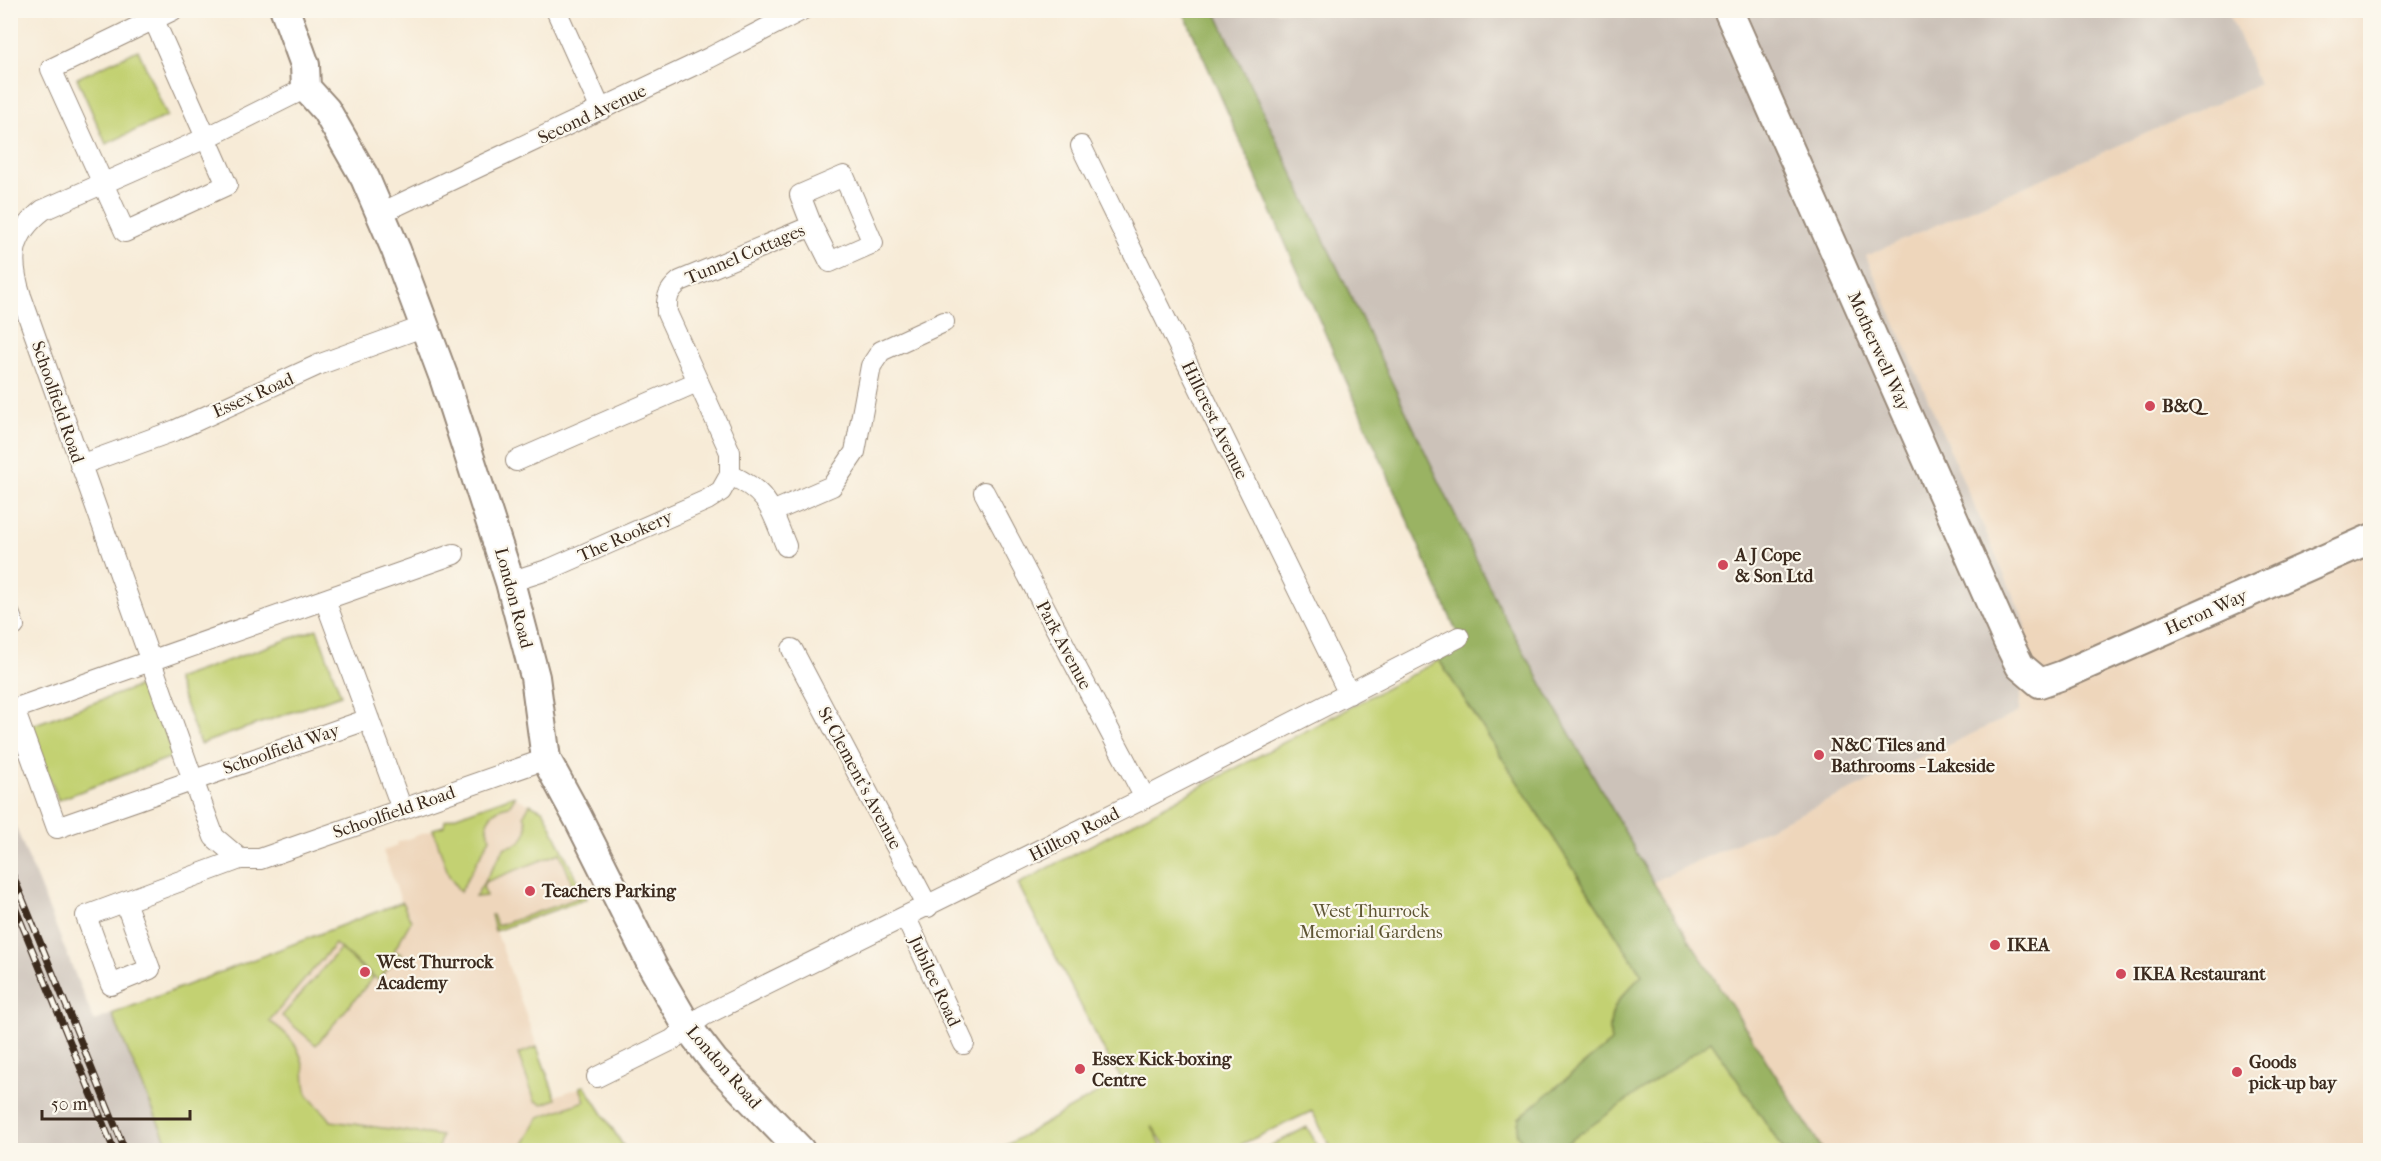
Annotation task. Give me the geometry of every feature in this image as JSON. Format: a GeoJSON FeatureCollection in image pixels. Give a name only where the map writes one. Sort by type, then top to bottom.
{"type":"FeatureCollection","features":[{"type":"Feature","properties":{"kind":"street"},"geometry":{"type":"LineString","coordinates":[[154,20],[227,185],[125,232],[51,69],[173,10]]}},
{"type":"Feature","properties":{"kind":"street"},"geometry":{"type":"LineString","coordinates":[[285,10],[305,65],[306,88]]}},
{"type":"Feature","properties":{"kind":"street"},"geometry":{"type":"LineString","coordinates":[[556,10],[601,110]]}},
{"type":"Feature","properties":{"kind":"street","name":"Second Avenue"},"geometry":{"type":"LineString","coordinates":[[381,213],[709,58],[801,10]]}},
{"type":"Feature","properties":{"kind":"street","name":"Motherwell Way"},"geometry":{"type":"LineString","coordinates":[[1728,10],[2011,649],[2020,666],[2040,682]]}},
{"type":"Feature","properties":{"kind":"street","name":"Schoolfield Road"},"geometry":{"type":"LineString","coordinates":[[240,859],[214,837],[80,465],[16,298],[13,255],[25,226],[43,210],[206,138],[306,88]]}},
{"type":"Feature","properties":{"kind":"street","name":"London Road"},"geometry":{"type":"LineString","coordinates":[[306,88],[326,110],[338,128],[381,213],[425,326],[469,450],[510,582],[535,676],[546,759],[654,969],[687,1026],[714,1061],[800,1150]]}},
{"type":"Feature","properties":{"kind":"street","name":"Hillcrest Avenue"},"geometry":{"type":"LineString","coordinates":[[1081,146],[1349,694]]}},
{"type":"Feature","properties":{"kind":"street","name":"Tunnel Cottages"},"geometry":{"type":"LineString","coordinates":[[730,475],[730,452],[667,313],[666,302],[670,289],[680,281],[812,225]]}},
{"type":"Feature","properties":{"kind":"street"},"geometry":{"type":"LineString","coordinates":[[772,512],[832,486],[855,452],[871,366],[881,351],[944,322]]}},
{"type":"Feature","properties":{"kind":"street","name":"Essex Road"},"geometry":{"type":"LineString","coordinates":[[80,465],[176,430],[318,365],[425,326]]}},
{"type":"Feature","properties":{"kind":"street"},"geometry":{"type":"LineString","coordinates":[[516,461],[697,381]]}},
{"type":"Feature","properties":{"kind":"street"},"geometry":{"type":"LineString","coordinates":[[730,475],[756,488],[764,497],[786,546]]}},
{"type":"Feature","properties":{"kind":"street","name":"The Rookery"},"geometry":{"type":"LineString","coordinates":[[510,582],[550,569],[707,500],[721,491],[730,475]]}},
{"type":"Feature","properties":{"kind":"street","name":"Park Avenue"},"geometry":{"type":"LineString","coordinates":[[984,492],[1145,798]]}},
{"type":"Feature","properties":{"kind":"street","name":"Heron Way"},"geometry":{"type":"LineString","coordinates":[[2040,682],[2063,675],[2370,539]]}},
{"type":"Feature","properties":{"kind":"street"},"geometry":{"type":"LineString","coordinates":[[193,780],[57,828],[14,709],[454,554]]}},
{"type":"Feature","properties":{"kind":"street"},"geometry":{"type":"LineString","coordinates":[[325,600],[402,809]]}},
{"type":"Feature","properties":{"kind":"street","name":"Hilltop Road"},"geometry":{"type":"LineString","coordinates":[[597,1077],[672,1040],[687,1026],[703,1016],[928,907],[1460,637]]}},
{"type":"Feature","properties":{"kind":"street","name":"St Clement's Avenue"},"geometry":{"type":"LineString","coordinates":[[792,650],[928,907]]}},
{"type":"Feature","properties":{"kind":"street","name":"Schoolfield Way"},"geometry":{"type":"LineString","coordinates":[[193,780],[369,718]]}},
{"type":"Feature","properties":{"kind":"street","name":"Schoolfield Road"},"geometry":{"type":"LineString","coordinates":[[125,902],[240,859],[260,859],[546,759]]}},
{"type":"Feature","properties":{"kind":"street","name":"Jubilee Road"},"geometry":{"type":"LineString","coordinates":[[906,918],[964,1044]]}},
{"type":"Feature","properties":{"kind":"shaded area"},"geometry":{"type":"Polygon","coordinates":[[[1215,11],[2228,11],[2259,84],[1866,256],[2026,625],[2019,712],[1653,882],[1500,608],[1215,11]]]}},
{"type":"Feature","properties":{"kind":"shaded area"},"geometry":{"type":"Polygon","coordinates":[[[2228,11],[2370,11],[2370,1150],[1823,1150],[1653,882],[2019,712],[2026,625],[1866,256],[2259,84],[2228,11]]]}},
{"type":"Feature","properties":{"kind":"shaded area","name":"West Thurrock Academy"},"geometry":{"type":"Polygon","coordinates":[[[512,796],[544,811],[586,899],[496,931],[555,1096],[585,1086],[626,1150],[170,1150],[112,1014],[402,903],[383,851],[397,846],[396,843],[444,826],[445,820],[512,796]]]}},
{"type":"Feature","properties":{"kind":"shaded area"},"geometry":{"type":"Polygon","coordinates":[[[10,813],[94,1021],[112,1014],[170,1150],[11,1150],[10,813]]]}},
{"type":"Feature","properties":{"kind":"green space"},"geometry":{"type":"Polygon","coordinates":[[[1183,11],[1215,11],[1500,609],[1653,882],[1823,1150],[1784,1150],[1711,1041],[1557,1150],[1530,1150],[1517,1135],[1519,1118],[1611,1042],[1611,1020],[1616,1004],[1642,975],[1439,660],[1466,646],[1459,637],[1183,11]]]}},
{"type":"Feature","properties":{"kind":"green space"},"geometry":{"type":"Polygon","coordinates":[[[138,50],[167,116],[106,144],[77,78],[138,50]]]}},
{"type":"Feature","properties":{"kind":"green space"},"geometry":{"type":"Polygon","coordinates":[[[317,629],[341,695],[200,744],[176,679],[317,629]]]}},
{"type":"Feature","properties":{"kind":"green space","name":"West Thurrock Memorial Gardens"},"geometry":{"type":"Polygon","coordinates":[[[1439,660],[1642,975],[1616,1004],[1611,1020],[1611,1042],[1519,1118],[1517,1135],[1530,1150],[1332,1150],[1312,1111],[1229,1150],[1168,1150],[1152,1126],[1163,1150],[998,1150],[1122,1079],[1108,1058],[1018,884],[1439,660]]]}},
{"type":"Feature","properties":{"kind":"green space"},"geometry":{"type":"Polygon","coordinates":[[[148,683],[174,756],[58,800],[30,726],[148,683]]]}},
{"type":"Feature","properties":{"kind":"green space"},"geometry":{"type":"Polygon","coordinates":[[[512,796],[515,797],[509,806],[497,810],[490,817],[487,826],[490,838],[460,892],[449,876],[433,829],[444,826],[445,820],[512,796]]]}},
{"type":"Feature","properties":{"kind":"green space"},"geometry":{"type":"Polygon","coordinates":[[[530,804],[544,811],[586,899],[495,931],[491,915],[497,926],[578,898],[560,853],[485,882],[483,886],[486,896],[475,897],[505,847],[517,844],[524,837],[527,827],[524,815],[530,804]]]}},
{"type":"Feature","properties":{"kind":"green space"},"geometry":{"type":"Polygon","coordinates":[[[402,902],[411,921],[394,951],[401,954],[378,980],[335,944],[269,1021],[282,1030],[296,1047],[304,1069],[307,1093],[331,1121],[441,1136],[438,1150],[170,1150],[112,1014],[402,902]]]}},
{"type":"Feature","properties":{"kind":"green space"},"geometry":{"type":"Polygon","coordinates":[[[340,949],[373,978],[316,1045],[282,1016],[340,949]]]}},
{"type":"Feature","properties":{"kind":"green space"},"geometry":{"type":"Polygon","coordinates":[[[1711,1040],[1784,1150],[1557,1150],[1711,1040]]]}},
{"type":"Feature","properties":{"kind":"green space"},"geometry":{"type":"Polygon","coordinates":[[[537,1047],[556,1099],[543,1104],[535,1101],[518,1054],[537,1047]]]}},
{"type":"Feature","properties":{"kind":"green space"},"geometry":{"type":"Polygon","coordinates":[[[585,1086],[626,1150],[518,1150],[523,1146],[539,1117],[585,1101],[580,1087],[585,1086]]]}},
{"type":"Feature","properties":{"kind":"green space"},"geometry":{"type":"Polygon","coordinates":[[[1307,1127],[1320,1150],[1263,1150],[1307,1127]]]}},
{"type":"Feature","properties":{"kind":"railway"},"geometry":{"type":"LineString","coordinates":[[10,868],[125,1150]]}},
{"type":"Feature","properties":{"kind":"railway"},"geometry":{"type":"LineString","coordinates":[[10,895],[114,1150]]}},
{"type":"Feature","properties":{"kind":"place","name":"B&Q"},"geometry":{"type":"Point","coordinates":[2150,406]}},
{"type":"Feature","properties":{"kind":"place","name":"A J Cope & Son Ltd"},"geometry":{"type":"Point","coordinates":[1723,565]}},
{"type":"Feature","properties":{"kind":"place","name":"N&C Tiles and Bathrooms - Lakeside"},"geometry":{"type":"Point","coordinates":[1819,755]}},
{"type":"Feature","properties":{"kind":"place","name":"Teachers Parking"},"geometry":{"type":"Point","coordinates":[530,891]}},
{"type":"Feature","properties":{"kind":"place","name":"IKEA"},"geometry":{"type":"Point","coordinates":[1995,945]}},
{"type":"Feature","properties":{"kind":"place","name":"West Thurrock Academy"},"geometry":{"type":"Point","coordinates":[365,972]}},
{"type":"Feature","properties":{"kind":"place","name":"IKEA Restaurant"},"geometry":{"type":"Point","coordinates":[2121,974]}},
{"type":"Feature","properties":{"kind":"place","name":"Essex Kick-boxing Centre"},"geometry":{"type":"Point","coordinates":[1080,1069]}},
{"type":"Feature","properties":{"kind":"place","name":"Goods pick-up bay"},"geometry":{"type":"Point","coordinates":[2237,1072]}}]}
